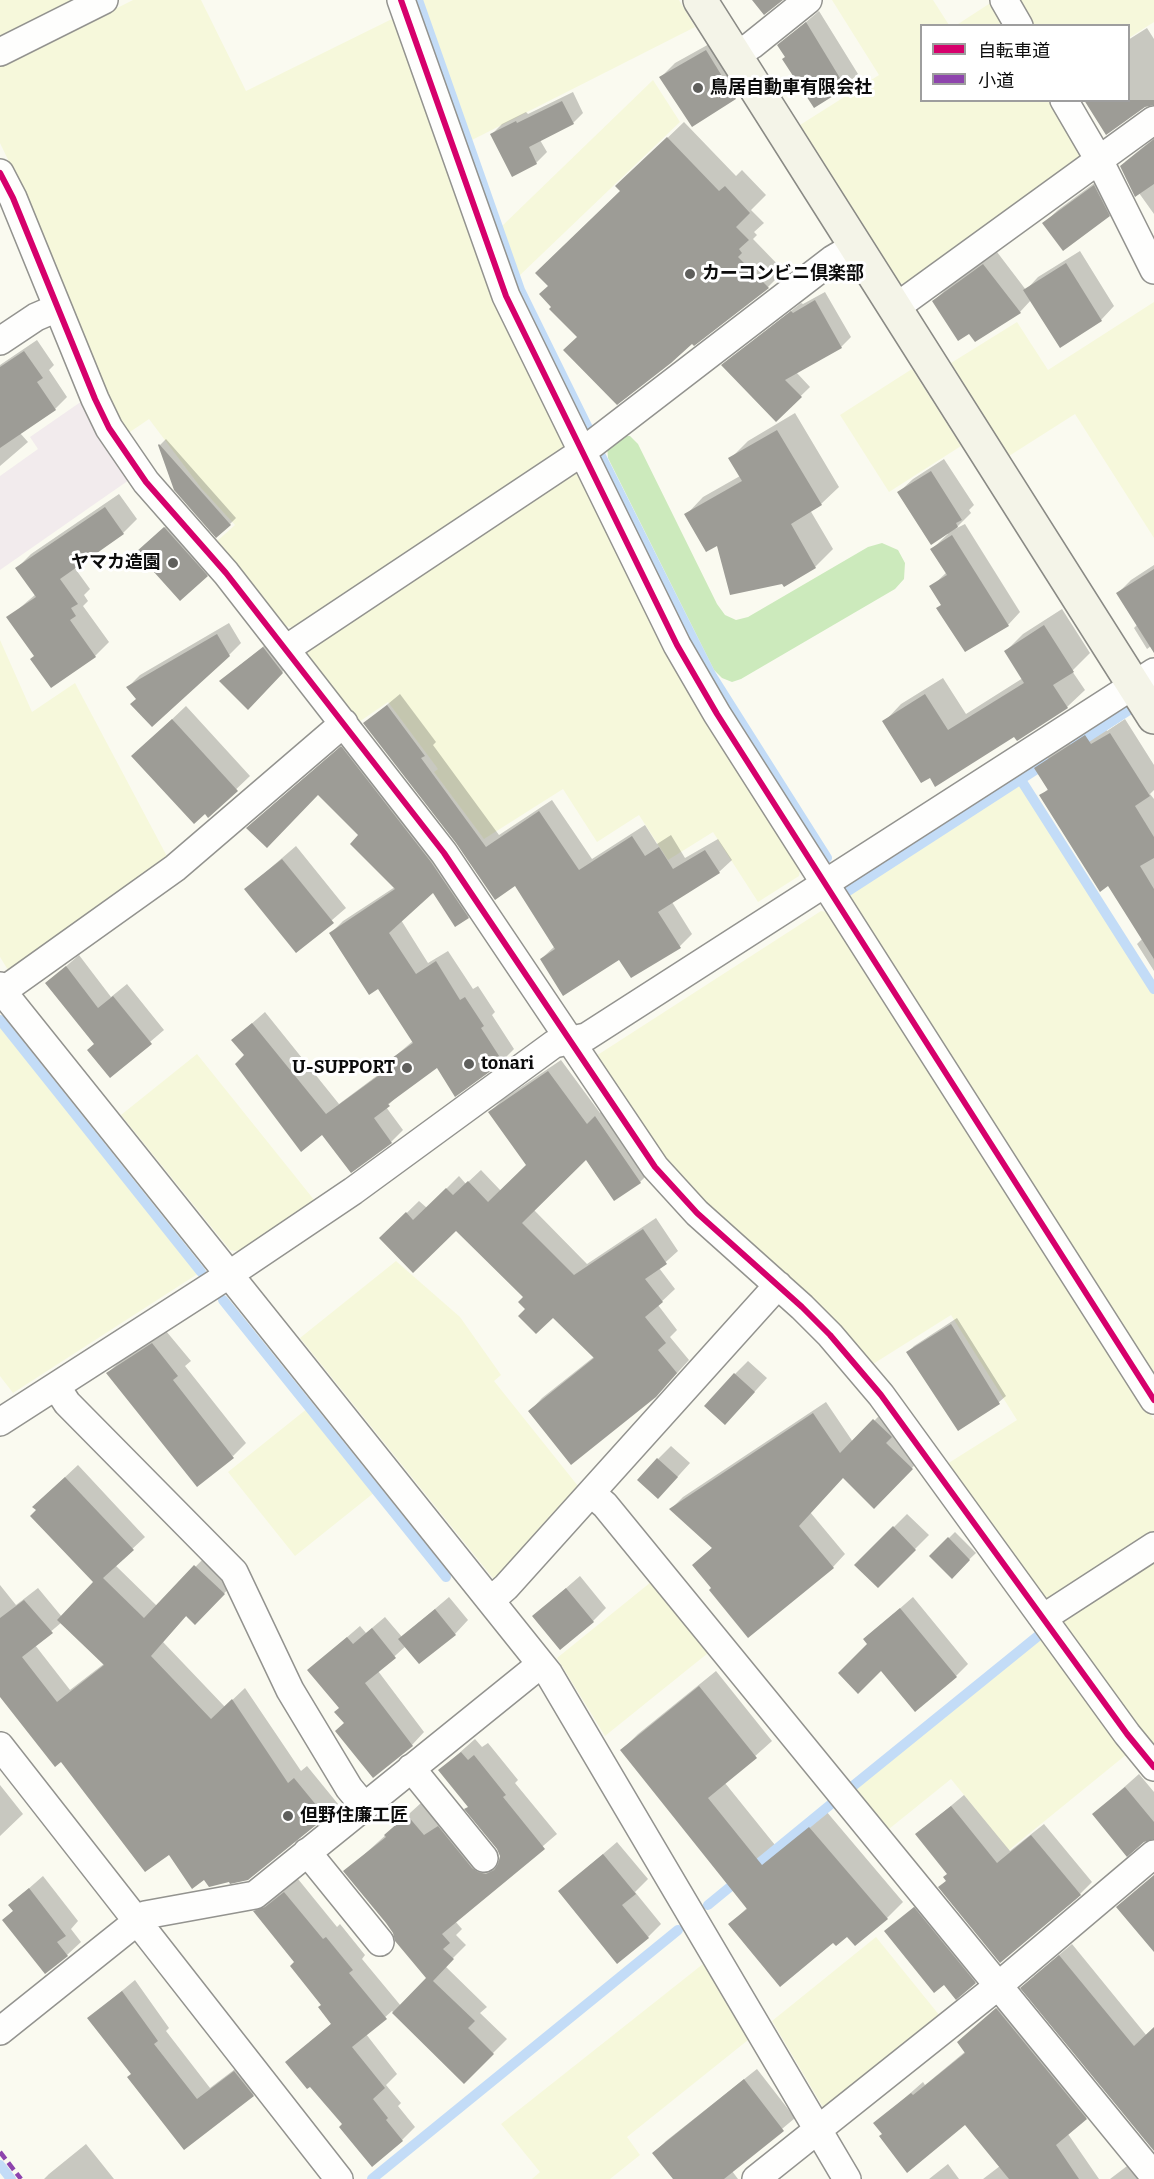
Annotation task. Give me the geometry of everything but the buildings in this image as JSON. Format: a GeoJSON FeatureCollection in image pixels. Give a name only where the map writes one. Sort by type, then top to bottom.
{"type":"FeatureCollection","features":[{"type":"Feature","properties":{"kind":"street"},"geometry":{"type":"LineString","coordinates":[[0,52],[104,0]]}},
{"type":"Feature","properties":{"kind":"street"},"geometry":{"type":"LineString","coordinates":[[401,0],[506,296],[697,680],[824,884],[1154,1400]]}},
{"type":"Feature","properties":{"kind":"street"},"geometry":{"type":"LineString","coordinates":[[700,0],[895,308],[1144,678],[1154,717]]}},
{"type":"Feature","properties":{"kind":"street"},"geometry":{"type":"LineString","coordinates":[[735,56],[808,0]]}},
{"type":"Feature","properties":{"kind":"street"},"geometry":{"type":"LineString","coordinates":[[1004,0],[1018,24]]}},
{"type":"Feature","properties":{"kind":"street"},"geometry":{"type":"LineString","coordinates":[[1065,102],[1099,160],[1154,270]]}},
{"type":"Feature","properties":{"kind":"street"},"geometry":{"type":"LineString","coordinates":[[895,308],[1154,120]]}},
{"type":"Feature","properties":{"kind":"street"},"geometry":{"type":"LineString","coordinates":[[0,173],[95,399],[126,456],[226,573],[418,818],[469,888],[655,1167],[697,1213],[830,1335],[875,1387],[1127,1734],[1154,1767]]}},
{"type":"Feature","properties":{"kind":"street"},"geometry":{"type":"LineString","coordinates":[[286,649],[582,452],[833,259],[855,246]]}},
{"type":"Feature","properties":{"kind":"street"},"geometry":{"type":"LineString","coordinates":[[0,341],[36,317],[57,308]]}},
{"type":"Feature","properties":{"kind":"street"},"geometry":{"type":"LineString","coordinates":[[4,1411],[56,1386],[230,1275],[353,1191],[554,1044],[586,1037],[1144,678]]}},
{"type":"Feature","properties":{"kind":"street"},"geometry":{"type":"LineString","coordinates":[[344,723],[175,868],[1,990],[541,1664],[564,1697],[847,2179]]}},
{"type":"Feature","properties":{"kind":"street"},"geometry":{"type":"LineString","coordinates":[[490,1600],[506,1587],[778,1285]]}},
{"type":"Feature","properties":{"kind":"street"},"geometry":{"type":"LineString","coordinates":[[56,1386],[67,1403],[234,1572],[290,1690],[349,1788],[364,1806]]}},
{"type":"Feature","properties":{"kind":"street"},"geometry":{"type":"LineString","coordinates":[[591,1492],[605,1504],[998,1986],[1153,2172]]}},
{"type":"Feature","properties":{"kind":"street"},"geometry":{"type":"LineString","coordinates":[[1043,1618],[1154,1546]]}},
{"type":"Feature","properties":{"kind":"street"},"geometry":{"type":"LineString","coordinates":[[0,2031],[145,1915],[255,1895],[541,1664]]}},
{"type":"Feature","properties":{"kind":"street"},"geometry":{"type":"LineString","coordinates":[[0,1746],[339,2179]]}},
{"type":"Feature","properties":{"kind":"street"},"geometry":{"type":"LineString","coordinates":[[411,1768],[484,1858]]}},
{"type":"Feature","properties":{"kind":"street"},"geometry":{"type":"LineString","coordinates":[[307,1852],[380,1942]]}},
{"type":"Feature","properties":{"kind":"street"},"geometry":{"type":"LineString","coordinates":[[756,2179],[998,1986],[1154,1854]]}},
{"type":"Feature","properties":{"kind":"shaded area"},"geometry":{"type":"Polygon","coordinates":[[[82,401],[98,435],[129,480],[0,570],[0,476],[38,449],[30,437],[82,401]]]}},
{"type":"Feature","properties":{"kind":"green space"},"geometry":{"type":"Polygon","coordinates":[[[0,0],[76,0],[0,38],[0,0]]]}},
{"type":"Feature","properties":{"kind":"green space"},"geometry":{"type":"Polygon","coordinates":[[[133,0],[201,0],[246,91],[396,17],[566,441],[563,452],[296,628],[285,626],[216,542],[235,525],[201,488],[149,419],[127,434],[107,394],[24,193],[0,143],[0,67],[133,0]]]}},
{"type":"Feature","properties":{"kind":"green space"},"geometry":{"type":"Polygon","coordinates":[[[420,0],[679,0],[695,27],[470,141],[420,0]]]}},
{"type":"Feature","properties":{"kind":"green space"},"geometry":{"type":"Polygon","coordinates":[[[832,0],[933,0],[948,24],[920,24],[920,102],[1056,102],[1088,156],[910,285],[900,283],[800,125],[879,75],[832,0]]]}},
{"type":"Feature","properties":{"kind":"green space"},"geometry":{"type":"Polygon","coordinates":[[[995,0],[1009,24],[958,24],[995,0]]]}},
{"type":"Feature","properties":{"kind":"green space"},"geometry":{"type":"Polygon","coordinates":[[[1013,0],[1154,0],[1154,22],[1130,37],[1130,24],[1027,24],[1013,0]]]}},
{"type":"Feature","properties":{"kind":"green space"},"geometry":{"type":"Polygon","coordinates":[[[653,80],[680,122],[518,277],[501,227],[653,80]]]}},
{"type":"Feature","properties":{"kind":"green space"},"geometry":{"type":"Polygon","coordinates":[[[1154,302],[1154,538],[1075,414],[1009,456],[951,363],[1017,322],[1048,370],[1154,302]]]}},
{"type":"Feature","properties":{"kind":"green space"},"geometry":{"type":"Polygon","coordinates":[[[912,369],[961,446],[889,492],[840,415],[912,369]]]}},
{"type":"Feature","properties":{"kind":"green space"},"geometry":{"type":"Polygon","coordinates":[[[617,436],[630,436],[638,444],[717,604],[725,615],[736,620],[748,617],[868,547],[882,543],[898,550],[905,563],[904,579],[895,589],[741,679],[732,682],[722,678],[714,670],[608,458],[607,445],[617,436]]]}},
{"type":"Feature","properties":{"kind":"green space"},"geometry":{"type":"Polygon","coordinates":[[[572,471],[582,474],[801,866],[799,876],[758,902],[713,832],[668,860],[639,815],[597,842],[563,789],[484,839],[434,772],[438,769],[388,702],[359,722],[307,655],[309,645],[572,471]]]}},
{"type":"Feature","properties":{"kind":"green space"},"geometry":{"type":"Polygon","coordinates":[[[0,640],[32,712],[75,683],[170,862],[19,972],[8,970],[0,957],[0,640]]]}},
{"type":"Feature","properties":{"kind":"green space"},"geometry":{"type":"Polygon","coordinates":[[[1020,783],[1154,994],[1154,1381],[847,900],[849,893],[1020,783]]]}},
{"type":"Feature","properties":{"kind":"green space"},"geometry":{"type":"Polygon","coordinates":[[[821,911],[831,913],[1154,1420],[1154,1534],[1055,1599],[1043,1597],[947,1464],[1017,1420],[951,1315],[873,1364],[811,1298],[685,1182],[665,1159],[596,1056],[821,911]]]}},
{"type":"Feature","properties":{"kind":"green space"},"geometry":{"type":"Polygon","coordinates":[[[0,1025],[199,1273],[13,1393],[0,1376],[0,1025]]]}},
{"type":"Feature","properties":{"kind":"green space"},"geometry":{"type":"Polygon","coordinates":[[[197,1054],[315,1201],[241,1252],[230,1250],[121,1115],[197,1054]]]}},
{"type":"Feature","properties":{"kind":"green space"},"geometry":{"type":"Polygon","coordinates":[[[396,1261],[460,1317],[501,1375],[494,1381],[582,1491],[496,1582],[300,1338],[396,1261]]]}},
{"type":"Feature","properties":{"kind":"green space"},"geometry":{"type":"Polygon","coordinates":[[[308,1408],[375,1492],[295,1556],[228,1472],[308,1408]]]}},
{"type":"Feature","properties":{"kind":"green space"},"geometry":{"type":"Polygon","coordinates":[[[1154,1563],[1154,1747],[1062,1622],[1154,1563]]]}},
{"type":"Feature","properties":{"kind":"green space"},"geometry":{"type":"Polygon","coordinates":[[[656,1578],[713,1649],[605,1736],[557,1658],[656,1578]]]}},
{"type":"Feature","properties":{"kind":"green space"},"geometry":{"type":"Polygon","coordinates":[[[1041,1636],[1127,1754],[1009,1850],[951,1779],[884,1833],[850,1792],[1041,1636]]]}},
{"type":"Feature","properties":{"kind":"green space"},"geometry":{"type":"Polygon","coordinates":[[[876,1937],[940,2016],[824,2109],[772,2021],[876,1937]]]}},
{"type":"Feature","properties":{"kind":"green space"},"geometry":{"type":"Polygon","coordinates":[[[703,1964],[748,2040],[627,2137],[640,2155],[610,2179],[532,2179],[540,2172],[501,2124],[703,1964]]]}},
{"type":"Feature","properties":{"kind":"waterway"},"geometry":{"type":"LineString","coordinates":[[418,0],[520,290],[589,430]]}},
{"type":"Feature","properties":{"kind":"waterway"},"geometry":{"type":"LineString","coordinates":[[600,454],[710,673],[827,858]]}},
{"type":"Feature","properties":{"kind":"waterway"},"geometry":{"type":"LineString","coordinates":[[1075,745],[1129,710]]}},
{"type":"Feature","properties":{"kind":"waterway"},"geometry":{"type":"LineString","coordinates":[[846,889],[848,891],[1046,763]]}},
{"type":"Feature","properties":{"kind":"waterway"},"geometry":{"type":"LineString","coordinates":[[1021,780],[1154,989]]}},
{"type":"Feature","properties":{"kind":"waterway"},"geometry":{"type":"LineString","coordinates":[[0,1020],[201,1272]]}},
{"type":"Feature","properties":{"kind":"waterway"},"geometry":{"type":"LineString","coordinates":[[223,1300],[446,1577]]}},
{"type":"Feature","properties":{"kind":"waterway"},"geometry":{"type":"LineString","coordinates":[[848,1790],[1038,1636]]}},
{"type":"Feature","properties":{"kind":"waterway"},"geometry":{"type":"LineString","coordinates":[[708,1905],[836,1800]]}},
{"type":"Feature","properties":{"kind":"waterway"},"geometry":{"type":"LineString","coordinates":[[372,2179],[678,1930]]}},
{"type":"Feature","properties":{"kind":"waterway"},"geometry":{"type":"LineString","coordinates":[[0,2165],[11,2179]]}},
{"type":"Feature","properties":{"kind":"marked path"},"geometry":{"type":"LineString","coordinates":[[0,2152],[21,2179]]}},
{"type":"Feature","properties":{"kind":"cycle path"},"geometry":{"type":"LineString","coordinates":[[401,0],[506,296],[677,645],[717,714],[1154,1400]]}},
{"type":"Feature","properties":{"kind":"cycle path"},"geometry":{"type":"LineString","coordinates":[[0,173],[13,198],[95,399],[109,428],[146,482],[226,573],[444,853],[655,1167],[697,1213],[830,1335],[881,1395],[1127,1734],[1154,1767]]}},
{"type":"Feature","properties":{"kind":"place","name":"鳥居自動車有限会社"},"geometry":{"type":"Point","coordinates":[698,88]}},
{"type":"Feature","properties":{"kind":"place","name":"カーコンビニ倶楽部"},"geometry":{"type":"Point","coordinates":[690,274]}},
{"type":"Feature","properties":{"kind":"place","name":"ヤマカ造園"},"geometry":{"type":"Point","coordinates":[173,563]}},
{"type":"Feature","properties":{"kind":"place","name":"tonari"},"geometry":{"type":"Point","coordinates":[469,1064]}},
{"type":"Feature","properties":{"kind":"place","name":"U-SUPPORT"},"geometry":{"type":"Point","coordinates":[407,1068]}},
{"type":"Feature","properties":{"kind":"place","name":"但野住廉工匠"},"geometry":{"type":"Point","coordinates":[288,1816]}}]}
